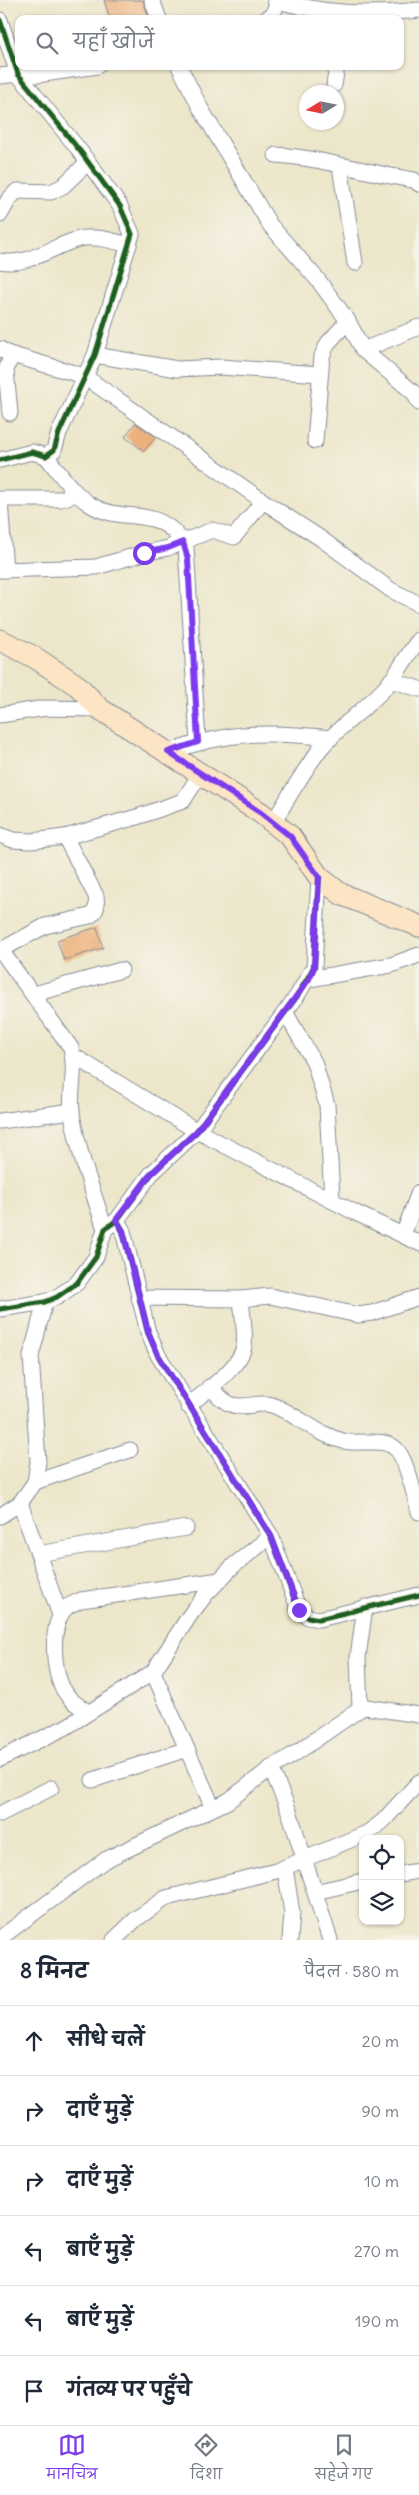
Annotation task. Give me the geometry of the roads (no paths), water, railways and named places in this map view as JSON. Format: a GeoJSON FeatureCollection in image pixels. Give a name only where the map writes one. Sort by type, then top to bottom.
{"type":"FeatureCollection","features":[{"type":"Feature","properties":{"kind":"street"},"geometry":{"type":"LineString","coordinates":[[152,0],[158,15]]}},
{"type":"Feature","properties":{"kind":"street"},"geometry":{"type":"LineString","coordinates":[[272,15],[277,0],[342,15]]}},
{"type":"Feature","properties":{"kind":"street"},"geometry":{"type":"LineString","coordinates":[[358,15],[419,10]]}},
{"type":"Feature","properties":{"kind":"street"},"geometry":{"type":"LineString","coordinates":[[0,20],[15,65]]}},
{"type":"Feature","properties":{"kind":"street"},"geometry":{"type":"LineString","coordinates":[[17,70],[120,206],[132,234],[95,355],[59,433],[54,450],[46,456]]}},
{"type":"Feature","properties":{"kind":"street"},"geometry":{"type":"LineString","coordinates":[[0,76],[18,74],[37,75],[70,70]]}},
{"type":"Feature","properties":{"kind":"street"},"geometry":{"type":"LineString","coordinates":[[182,70],[201,108],[270,225],[302,260],[348,321],[363,350],[418,396]]}},
{"type":"Feature","properties":{"kind":"street"},"geometry":{"type":"LineString","coordinates":[[334,85],[336,70]]}},
{"type":"Feature","properties":{"kind":"street"},"geometry":{"type":"LineString","coordinates":[[276,155],[309,157],[340,166],[414,180],[419,184]]}},
{"type":"Feature","properties":{"kind":"street"},"geometry":{"type":"LineString","coordinates":[[0,215],[9,199],[17,191],[51,192],[63,186],[88,162]]}},
{"type":"Feature","properties":{"kind":"street"},"geometry":{"type":"LineString","coordinates":[[340,166],[355,264]]}},
{"type":"Feature","properties":{"kind":"street"},"geometry":{"type":"LineString","coordinates":[[0,261],[18,262],[30,259],[80,239],[108,240],[129,245]]}},
{"type":"Feature","properties":{"kind":"street"},"geometry":{"type":"LineString","coordinates":[[315,441],[322,356],[328,343],[348,321]]}},
{"type":"Feature","properties":{"kind":"street"},"geometry":{"type":"LineString","coordinates":[[363,350],[419,327]]}},
{"type":"Feature","properties":{"kind":"street"},"geometry":{"type":"LineString","coordinates":[[10,413],[4,352],[84,376],[263,502],[320,538],[391,590],[419,604]]}},
{"type":"Feature","properties":{"kind":"street"},"geometry":{"type":"LineString","coordinates":[[95,355],[177,369],[221,367],[320,374]]}},
{"type":"Feature","properties":{"kind":"street"},"geometry":{"type":"LineString","coordinates":[[0,460],[32,452],[46,456],[78,494],[91,505],[104,511],[155,519],[166,524],[183,542],[188,559],[198,742]]}},
{"type":"Feature","properties":{"kind":"street"},"geometry":{"type":"LineString","coordinates":[[78,494],[61,499],[0,499],[3,570],[96,567],[168,548],[212,530],[234,537],[263,502]]}},
{"type":"Feature","properties":{"kind":"street"},"geometry":{"type":"LineString","coordinates":[[0,640],[34,657],[78,686],[100,709],[201,773],[273,823],[290,836],[319,877],[341,894],[419,926]]}},
{"type":"Feature","properties":{"kind":"street"},"geometry":{"type":"LineString","coordinates":[[273,823],[302,775],[331,738],[365,709],[391,680],[407,653],[419,640]]}},
{"type":"Feature","properties":{"kind":"street"},"geometry":{"type":"LineString","coordinates":[[391,680],[419,689]]}},
{"type":"Feature","properties":{"kind":"street"},"geometry":{"type":"LineString","coordinates":[[0,715],[46,708],[100,709]]}},
{"type":"Feature","properties":{"kind":"street"},"geometry":{"type":"LineString","coordinates":[[168,752],[198,742],[247,733],[331,738]]}},
{"type":"Feature","properties":{"kind":"street"},"geometry":{"type":"LineString","coordinates":[[0,835],[14,840],[31,841],[65,837],[137,817],[183,801],[201,773]]}},
{"type":"Feature","properties":{"kind":"street"},"geometry":{"type":"LineString","coordinates":[[65,837],[96,896],[98,906],[95,912],[90,916],[44,926],[0,949],[6,968],[34,994],[62,1032],[72,1056],[75,1066],[72,1111],[77,1139],[111,1224],[128,1246],[148,1332],[158,1355],[188,1406],[271,1536],[299,1610],[308,1617],[319,1618],[419,1595]]}},
{"type":"Feature","properties":{"kind":"street"},"geometry":{"type":"LineString","coordinates":[[0,1309],[45,1302],[57,1297],[77,1283],[96,1257],[111,1224],[151,1174],[197,1131],[285,1012],[309,979],[314,967],[319,877]]}},
{"type":"Feature","properties":{"kind":"street"},"geometry":{"type":"LineString","coordinates":[[309,979],[391,965],[419,955]]}},
{"type":"Feature","properties":{"kind":"street"},"geometry":{"type":"LineString","coordinates":[[34,994],[121,970]]}},
{"type":"Feature","properties":{"kind":"street"},"geometry":{"type":"LineString","coordinates":[[285,1012],[314,1062],[327,1105],[332,1200]]}},
{"type":"Feature","properties":{"kind":"street"},"geometry":{"type":"LineString","coordinates":[[72,1056],[197,1131],[419,1243]]}},
{"type":"Feature","properties":{"kind":"street"},"geometry":{"type":"LineString","coordinates":[[0,1121],[72,1111]]}},
{"type":"Feature","properties":{"kind":"street"},"geometry":{"type":"LineString","coordinates":[[403,1235],[419,1192]]}},
{"type":"Feature","properties":{"kind":"street"},"geometry":{"type":"LineString","coordinates":[[139,1298],[241,1299],[270,1296],[358,1315],[372,1313],[419,1297]]}},
{"type":"Feature","properties":{"kind":"street"},"geometry":{"type":"LineString","coordinates":[[188,1406],[234,1366],[244,1348],[241,1299]]}},
{"type":"Feature","properties":{"kind":"street"},"geometry":{"type":"LineString","coordinates":[[0,1516],[20,1503],[35,1482],[38,1462],[31,1356],[45,1302]]}},
{"type":"Feature","properties":{"kind":"street"},"geometry":{"type":"LineString","coordinates":[[209,1387],[229,1404],[239,1406],[254,1403],[272,1405],[324,1435],[346,1442],[382,1443],[394,1446],[401,1457],[419,1512]]}},
{"type":"Feature","properties":{"kind":"street"},"geometry":{"type":"LineString","coordinates":[[35,1482],[130,1450]]}},
{"type":"Feature","properties":{"kind":"street"},"geometry":{"type":"LineString","coordinates":[[20,1503],[60,1615]]}},
{"type":"Feature","properties":{"kind":"street"},"geometry":{"type":"LineString","coordinates":[[38,1554],[186,1528]]}},
{"type":"Feature","properties":{"kind":"street"},"geometry":{"type":"LineString","coordinates":[[1,1756],[34,1744],[153,1672],[190,1615],[220,1580],[233,1566],[271,1536]]}},
{"type":"Feature","properties":{"kind":"street"},"geometry":{"type":"LineString","coordinates":[[88,1712],[72,1702],[63,1690],[57,1672],[54,1634],[60,1615],[68,1606],[82,1600],[220,1580]]}},
{"type":"Feature","properties":{"kind":"street"},"geometry":{"type":"LineString","coordinates":[[360,1709],[358,1657],[365,1608]]}},
{"type":"Feature","properties":{"kind":"street"},"geometry":{"type":"LineString","coordinates":[[153,1672],[213,1808]]}},
{"type":"Feature","properties":{"kind":"street"},"geometry":{"type":"LineString","coordinates":[[4,1937],[105,1860],[228,1801],[271,1768],[360,1709],[366,1707],[419,1715]]}},
{"type":"Feature","properties":{"kind":"street"},"geometry":{"type":"LineString","coordinates":[[93,1780],[187,1749]]}},
{"type":"Feature","properties":{"kind":"street"},"geometry":{"type":"LineString","coordinates":[[271,1768],[289,1811],[330,1940]]}},
{"type":"Feature","properties":{"kind":"street"},"geometry":{"type":"LineString","coordinates":[[114,1940],[136,1919],[166,1898],[285,1868],[367,1833],[382,1822],[419,1782]]}},
{"type":"Feature","properties":{"kind":"street"},"geometry":{"type":"LineString","coordinates":[[0,1814],[51,1788]]}},
{"type":"Feature","properties":{"kind":"street"},"geometry":{"type":"LineString","coordinates":[[285,1868],[292,1913],[290,1940]]}},
{"type":"Feature","properties":{"kind":"street"},"geometry":{"type":"LineString","coordinates":[[404,1873],[419,1871]]}},
{"type":"Feature","properties":{"kind":"street"},"geometry":{"type":"LineString","coordinates":[[315,1892],[359,1882]]}}]}
